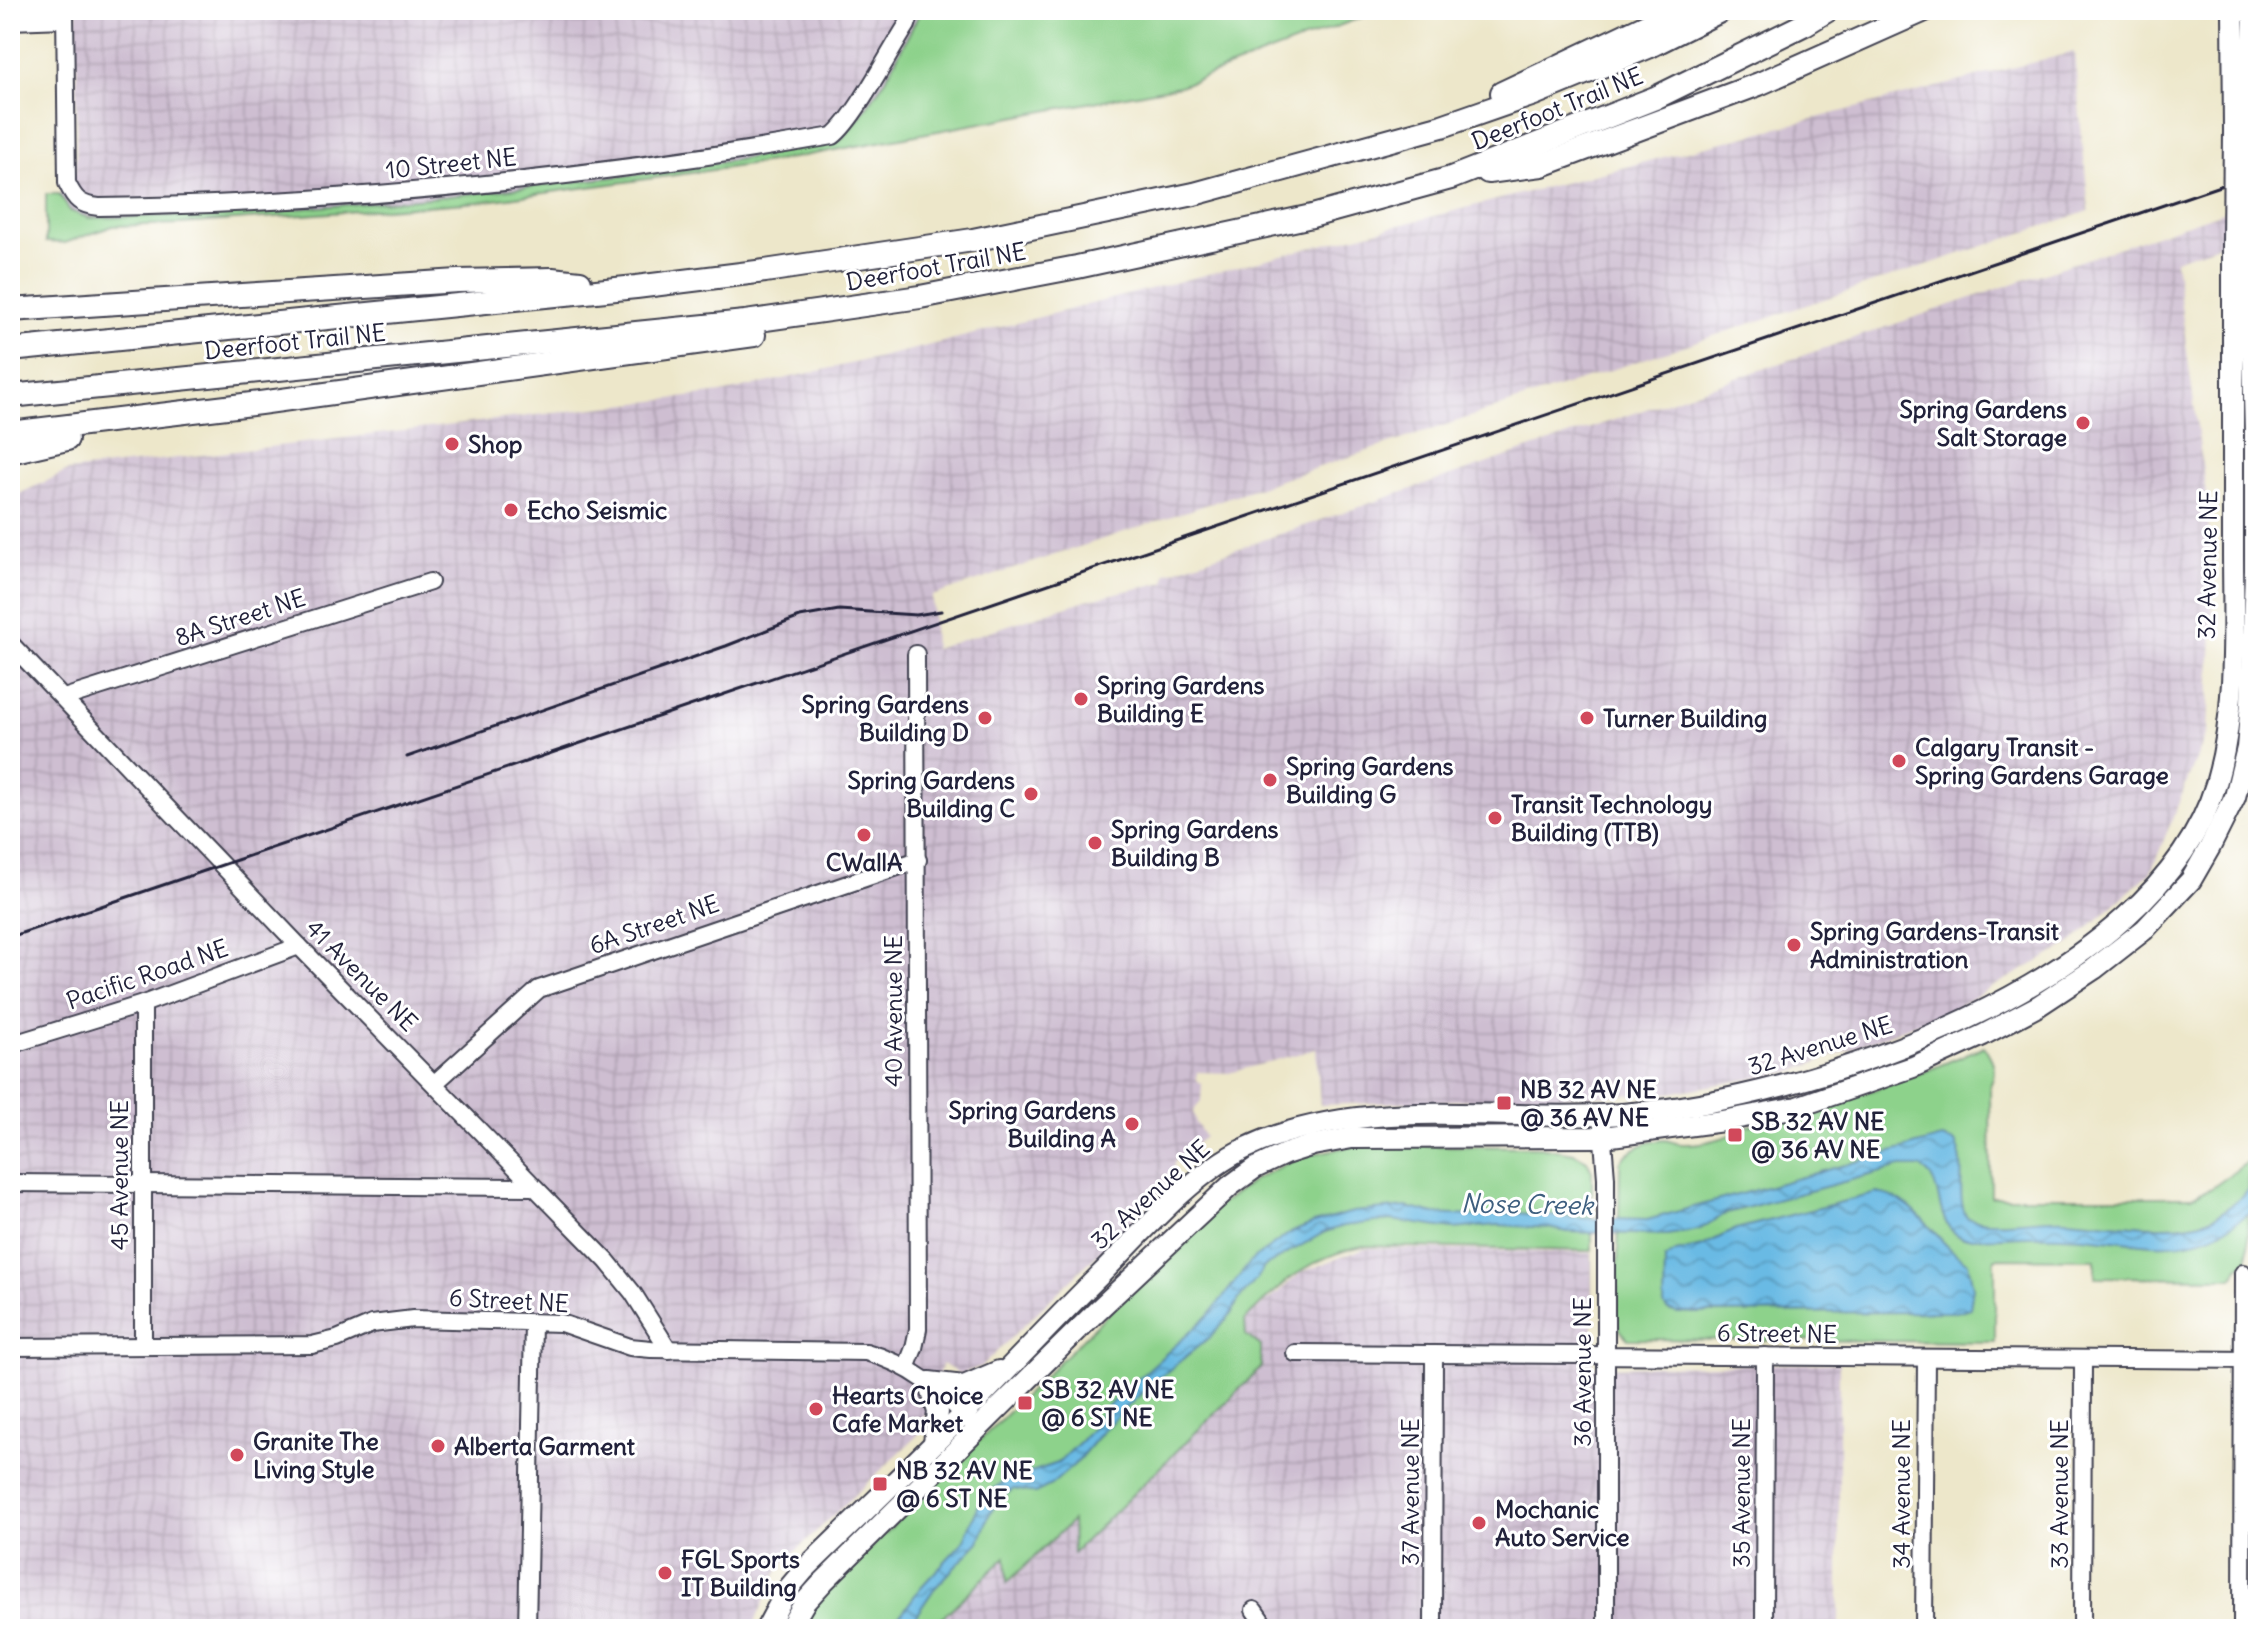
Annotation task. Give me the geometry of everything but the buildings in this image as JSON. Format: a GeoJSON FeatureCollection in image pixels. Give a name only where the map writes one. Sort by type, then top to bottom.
{"type":"FeatureCollection","features":[{"type":"Feature","properties":{"kind":"highway"},"geometry":{"type":"LineString","coordinates":[[1442,126],[1515,86],[1678,10]]}},
{"type":"Feature","properties":{"kind":"highway","name":"Deerfoot Trail NE"},"geometry":{"type":"LineString","coordinates":[[10,350],[636,287],[973,240],[1194,194],[1442,126],[1534,94],[1648,47],[1722,10]]}},
{"type":"Feature","properties":{"kind":"highway","name":"Deerfoot Trail NE"},"geometry":{"type":"LineString","coordinates":[[10,396],[745,322],[920,297],[1077,267],[1312,216],[1451,178],[1655,98],[1828,10]]}},
{"type":"Feature","properties":{"kind":"highway"},"geometry":{"type":"LineString","coordinates":[[1451,178],[1542,165],[1759,84],[1925,10]]}},
{"type":"Feature","properties":{"kind":"highway"},"geometry":{"type":"LineString","coordinates":[[10,313],[458,281],[552,279],[636,287]]}},
{"type":"Feature","properties":{"kind":"highway"},"geometry":{"type":"LineString","coordinates":[[10,433],[260,403],[749,336],[920,297]]}},
{"type":"Feature","properties":{"kind":"highway"},"geometry":{"type":"LineString","coordinates":[[10,452],[203,417],[260,403]]}},
{"type":"Feature","properties":{"kind":"main road","name":"32 Avenue NE"},"geometry":{"type":"LineString","coordinates":[[766,1629],[787,1590],[804,1570],[934,1442],[971,1422],[1010,1366],[1213,1166],[1244,1148],[1289,1131],[1341,1118],[1601,1115],[1718,1101],[1795,1084],[1903,1048],[2032,983],[2127,916],[2175,865],[2196,831],[2214,789],[2226,744],[2230,706],[2242,240],[2242,127],[2233,10]]}},
{"type":"Feature","properties":{"kind":"main road","name":"32 Avenue NE"},"geometry":{"type":"LineString","coordinates":[[2242,127],[2254,10]]}},
{"type":"Feature","properties":{"kind":"main road","name":"32 Avenue NE"},"geometry":{"type":"LineString","coordinates":[[789,1629],[805,1602],[971,1422],[1212,1202],[1255,1168],[1313,1145],[1352,1138],[1604,1137],[1723,1121],[1797,1107],[1913,1067],[2038,1006],[2094,969],[2144,930],[2191,880],[2235,797],[2247,748],[2256,570],[2255,433],[2242,240]]}},
{"type":"Feature","properties":{"kind":"main road"},"geometry":{"type":"LineString","coordinates":[[934,1442],[938,1412],[929,1382],[964,1386],[1010,1366]]}},
{"type":"Feature","properties":{"kind":"street","name":"10 Street NE"},"geometry":{"type":"LineString","coordinates":[[65,15],[67,183],[74,199],[84,206],[99,207],[225,205],[323,199],[685,161],[833,136],[842,129],[859,103],[907,25],[912,10]]}},
{"type":"Feature","properties":{"kind":"street"},"geometry":{"type":"LineString","coordinates":[[10,21],[65,15]]}},
{"type":"Feature","properties":{"kind":"street"},"geometry":{"type":"LineString","coordinates":[[2233,570],[2256,570]]}},
{"type":"Feature","properties":{"kind":"street","name":"8A Street NE"},"geometry":{"type":"LineString","coordinates":[[64,698],[430,582]]}},
{"type":"Feature","properties":{"kind":"street","name":"41 Avenue NE"},"geometry":{"type":"LineString","coordinates":[[10,643],[299,946],[607,1261],[633,1293],[669,1350]]}},
{"type":"Feature","properties":{"kind":"street","name":"40 Avenue NE"},"geometry":{"type":"LineString","coordinates":[[907,1366],[918,1329],[916,654]]}},
{"type":"Feature","properties":{"kind":"street","name":"6A Street NE"},"geometry":{"type":"LineString","coordinates":[[435,1083],[539,989],[918,860]]}},
{"type":"Feature","properties":{"kind":"street","name":"Pacific Road NE"},"geometry":{"type":"LineString","coordinates":[[10,1045],[143,1004],[299,946]]}},
{"type":"Feature","properties":{"kind":"street","name":"45 Avenue NE"},"geometry":{"type":"LineString","coordinates":[[143,1004],[143,1346]]}},
{"type":"Feature","properties":{"kind":"street","name":"36 Avenue NE"},"geometry":{"type":"LineString","coordinates":[[1601,1115],[1606,1178],[1606,1629]]}},
{"type":"Feature","properties":{"kind":"street"},"geometry":{"type":"LineString","coordinates":[[10,1183],[533,1187]]}},
{"type":"Feature","properties":{"kind":"street"},"geometry":{"type":"LineString","coordinates":[[2242,1629],[2250,1360],[2243,1273]]}},
{"type":"Feature","properties":{"kind":"street","name":"6 Street NE"},"geometry":{"type":"LineString","coordinates":[[10,1347],[312,1345],[337,1339],[372,1324],[413,1319],[561,1323],[630,1347],[669,1350],[848,1350],[886,1357],[907,1366],[929,1382],[971,1422]]}},
{"type":"Feature","properties":{"kind":"street"},"geometry":{"type":"LineString","coordinates":[[527,1629],[533,1323]]}},
{"type":"Feature","properties":{"kind":"street","name":"6 Street NE"},"geometry":{"type":"LineString","coordinates":[[1295,1353],[2250,1360]]}},
{"type":"Feature","properties":{"kind":"street","name":"37 Avenue NE"},"geometry":{"type":"LineString","coordinates":[[1433,1629],[1434,1354]]}},
{"type":"Feature","properties":{"kind":"street","name":"35 Avenue NE"},"geometry":{"type":"LineString","coordinates":[[1764,1629],[1765,1356]]}},
{"type":"Feature","properties":{"kind":"street","name":"34 Avenue NE"},"geometry":{"type":"LineString","coordinates":[[1924,1629],[1926,1358]]}},
{"type":"Feature","properties":{"kind":"street","name":"33 Avenue NE"},"geometry":{"type":"LineString","coordinates":[[2082,1629],[2083,1359]]}},
{"type":"Feature","properties":{"kind":"street"},"geometry":{"type":"LineString","coordinates":[[1254,1610],[1261,1620],[1261,1629]]}},
{"type":"Feature","properties":{"kind":"shaded area"},"geometry":{"type":"Polygon","coordinates":[[[77,10],[921,10],[886,79],[840,141],[677,170],[564,184],[335,206],[140,219],[79,216],[70,211],[59,194],[76,171],[77,10]]]}},
{"type":"Feature","properties":{"kind":"shaded area"},"geometry":{"type":"Polygon","coordinates":[[[2074,52],[2089,211],[932,596],[934,649],[1086,600],[1165,582],[1166,573],[2258,200],[2258,231],[2175,260],[2207,502],[2213,608],[2208,730],[2151,872],[2070,944],[1951,1010],[1795,1071],[1670,1093],[1320,1105],[1316,1049],[1229,1073],[1197,1072],[1196,1079],[1202,1084],[1201,1102],[1193,1111],[1205,1137],[1175,1160],[1171,1177],[1159,1194],[981,1367],[960,1374],[942,1364],[918,1435],[780,1566],[752,1629],[10,1629],[10,498],[68,471],[721,393],[915,349],[2074,52]]]}},
{"type":"Feature","properties":{"kind":"shaded area"},"geometry":{"type":"Polygon","coordinates":[[[1365,1248],[1592,1253],[1592,1367],[1839,1363],[1839,1629],[930,1629],[1006,1557],[1012,1580],[1073,1520],[1073,1552],[1245,1335],[1245,1320],[1302,1272],[1365,1248]]]}},
{"type":"Feature","properties":{"kind":"green space"},"geometry":{"type":"Polygon","coordinates":[[[921,10],[1381,10],[1180,86],[771,162],[479,202],[181,224],[113,226],[65,243],[46,242],[46,194],[59,194],[70,211],[89,218],[236,214],[440,197],[677,170],[840,141],[886,79],[921,10]]]}},
{"type":"Feature","properties":{"kind":"green space"},"geometry":{"type":"Polygon","coordinates":[[[1984,1046],[1994,1070],[1990,1086],[1991,1197],[2191,1197],[2212,1188],[2249,1161],[2248,1261],[2238,1267],[2233,1278],[2095,1277],[2095,1259],[1995,1258],[1995,1342],[1628,1339],[1620,1330],[1617,1315],[1620,1162],[1629,1153],[1639,1146],[1657,1141],[1690,1144],[1716,1140],[1748,1126],[1898,1082],[1984,1046]]]}},
{"type":"Feature","properties":{"kind":"green space"},"geometry":{"type":"Polygon","coordinates":[[[1357,1145],[1540,1147],[1574,1153],[1587,1160],[1592,1171],[1592,1251],[1363,1246],[1312,1264],[1285,1283],[1245,1320],[1246,1335],[1261,1346],[1261,1368],[1073,1553],[1072,1521],[1007,1583],[1006,1557],[930,1629],[800,1629],[823,1595],[1212,1211],[1255,1179],[1302,1156],[1357,1145]]]}},
{"type":"Feature","properties":{"kind":"green space"},"geometry":{"type":"Polygon","coordinates":[[[2258,1367],[2258,1541],[2253,1544],[2253,1374],[2258,1367]]]}},
{"type":"Feature","properties":{"kind":"water"},"geometry":{"type":"Polygon","coordinates":[[[1942,1138],[1955,1142],[1961,1161],[1963,1209],[1967,1218],[1979,1221],[2066,1219],[2142,1226],[2182,1225],[2214,1217],[2258,1182],[2258,1206],[2232,1225],[2208,1237],[2185,1243],[2140,1243],[2061,1236],[1963,1238],[1955,1234],[1945,1221],[1930,1176],[1921,1167],[1900,1167],[1727,1213],[1698,1230],[1667,1235],[1567,1232],[1498,1225],[1453,1229],[1391,1220],[1344,1226],[1325,1232],[1264,1267],[1231,1314],[1211,1336],[1148,1387],[1051,1485],[1035,1493],[1014,1489],[1000,1498],[989,1515],[979,1542],[934,1589],[907,1629],[885,1629],[963,1542],[980,1502],[990,1491],[1005,1481],[1058,1463],[1099,1420],[1101,1412],[1208,1316],[1253,1259],[1290,1233],[1353,1212],[1407,1207],[1435,1214],[1474,1216],[1518,1213],[1647,1220],[1942,1138]]]}},
{"type":"Feature","properties":{"kind":"water"},"geometry":{"type":"Polygon","coordinates":[[[1877,1193],[1904,1203],[1968,1263],[1973,1287],[1970,1308],[1956,1312],[1678,1313],[1667,1310],[1664,1305],[1665,1259],[1676,1252],[1702,1246],[1736,1229],[1877,1193]]]}},
{"type":"Feature","properties":{"kind":"railway"},"geometry":{"type":"LineString","coordinates":[[10,937],[2258,173]]}},
{"type":"Feature","properties":{"kind":"railway"},"geometry":{"type":"LineString","coordinates":[[407,757],[726,646],[800,617],[839,610],[916,615],[941,611]]}},
{"type":"Feature","properties":{"kind":"place","name":"Spring Gardens Salt Storage"},"geometry":{"type":"Point","coordinates":[2083,423]}},
{"type":"Feature","properties":{"kind":"place","name":"Shop"},"geometry":{"type":"Point","coordinates":[452,444]}},
{"type":"Feature","properties":{"kind":"place","name":"Echo Seismic"},"geometry":{"type":"Point","coordinates":[511,510]}},
{"type":"Feature","properties":{"kind":"place","name":"Spring Gardens Building E"},"geometry":{"type":"Point","coordinates":[1081,699]}},
{"type":"Feature","properties":{"kind":"place","name":"Spring Gardens Building D"},"geometry":{"type":"Point","coordinates":[985,718]}},
{"type":"Feature","properties":{"kind":"place","name":"Turner Building"},"geometry":{"type":"Point","coordinates":[1587,718]}},
{"type":"Feature","properties":{"kind":"place","name":"Calgary Transit - Spring Gardens Garage"},"geometry":{"type":"Point","coordinates":[1899,761]}},
{"type":"Feature","properties":{"kind":"place","name":"Spring Gardens Building G"},"geometry":{"type":"Point","coordinates":[1270,780]}},
{"type":"Feature","properties":{"kind":"place","name":"Spring Gardens Building C"},"geometry":{"type":"Point","coordinates":[1031,794]}},
{"type":"Feature","properties":{"kind":"place","name":"Transit Technology Building (TTB)"},"geometry":{"type":"Point","coordinates":[1495,818]}},
{"type":"Feature","properties":{"kind":"place","name":"CWallA"},"geometry":{"type":"Point","coordinates":[864,835]}},
{"type":"Feature","properties":{"kind":"place","name":"Spring Gardens Building B"},"geometry":{"type":"Point","coordinates":[1095,843]}},
{"type":"Feature","properties":{"kind":"place","name":"Spring Gardens-Transit Administration"},"geometry":{"type":"Point","coordinates":[1794,945]}},
{"type":"Feature","properties":{"kind":"place","name":"NB 32 AV NE @ 36 AV NE"},"geometry":{"type":"Point","coordinates":[1504,1103]}},
{"type":"Feature","properties":{"kind":"place","name":"Spring Gardens Building A"},"geometry":{"type":"Point","coordinates":[1132,1124]}},
{"type":"Feature","properties":{"kind":"place","name":"SB 32 AV NE @ 36 AV NE"},"geometry":{"type":"Point","coordinates":[1735,1135]}},
{"type":"Feature","properties":{"kind":"place","name":"SB 32 AV NE @ 6 ST NE"},"geometry":{"type":"Point","coordinates":[1025,1403]}},
{"type":"Feature","properties":{"kind":"place","name":"Hearts Choice Cafe Market"},"geometry":{"type":"Point","coordinates":[816,1409]}},
{"type":"Feature","properties":{"kind":"place","name":"Alberta Garment"},"geometry":{"type":"Point","coordinates":[438,1446]}},
{"type":"Feature","properties":{"kind":"place","name":"Granite The Living Style"},"geometry":{"type":"Point","coordinates":[237,1455]}},
{"type":"Feature","properties":{"kind":"place","name":"NB 32 AV NE @ 6 ST NE"},"geometry":{"type":"Point","coordinates":[880,1484]}},
{"type":"Feature","properties":{"kind":"place","name":"Mochanic Auto Service"},"geometry":{"type":"Point","coordinates":[1479,1523]}},
{"type":"Feature","properties":{"kind":"place","name":"FGL Sports IT Building"},"geometry":{"type":"Point","coordinates":[665,1573]}},
{"type":"Feature","properties":{"kind":"water label","name":"Nose Creek"},"geometry":{"type":"Point","coordinates":[1527,1204]}}]}
